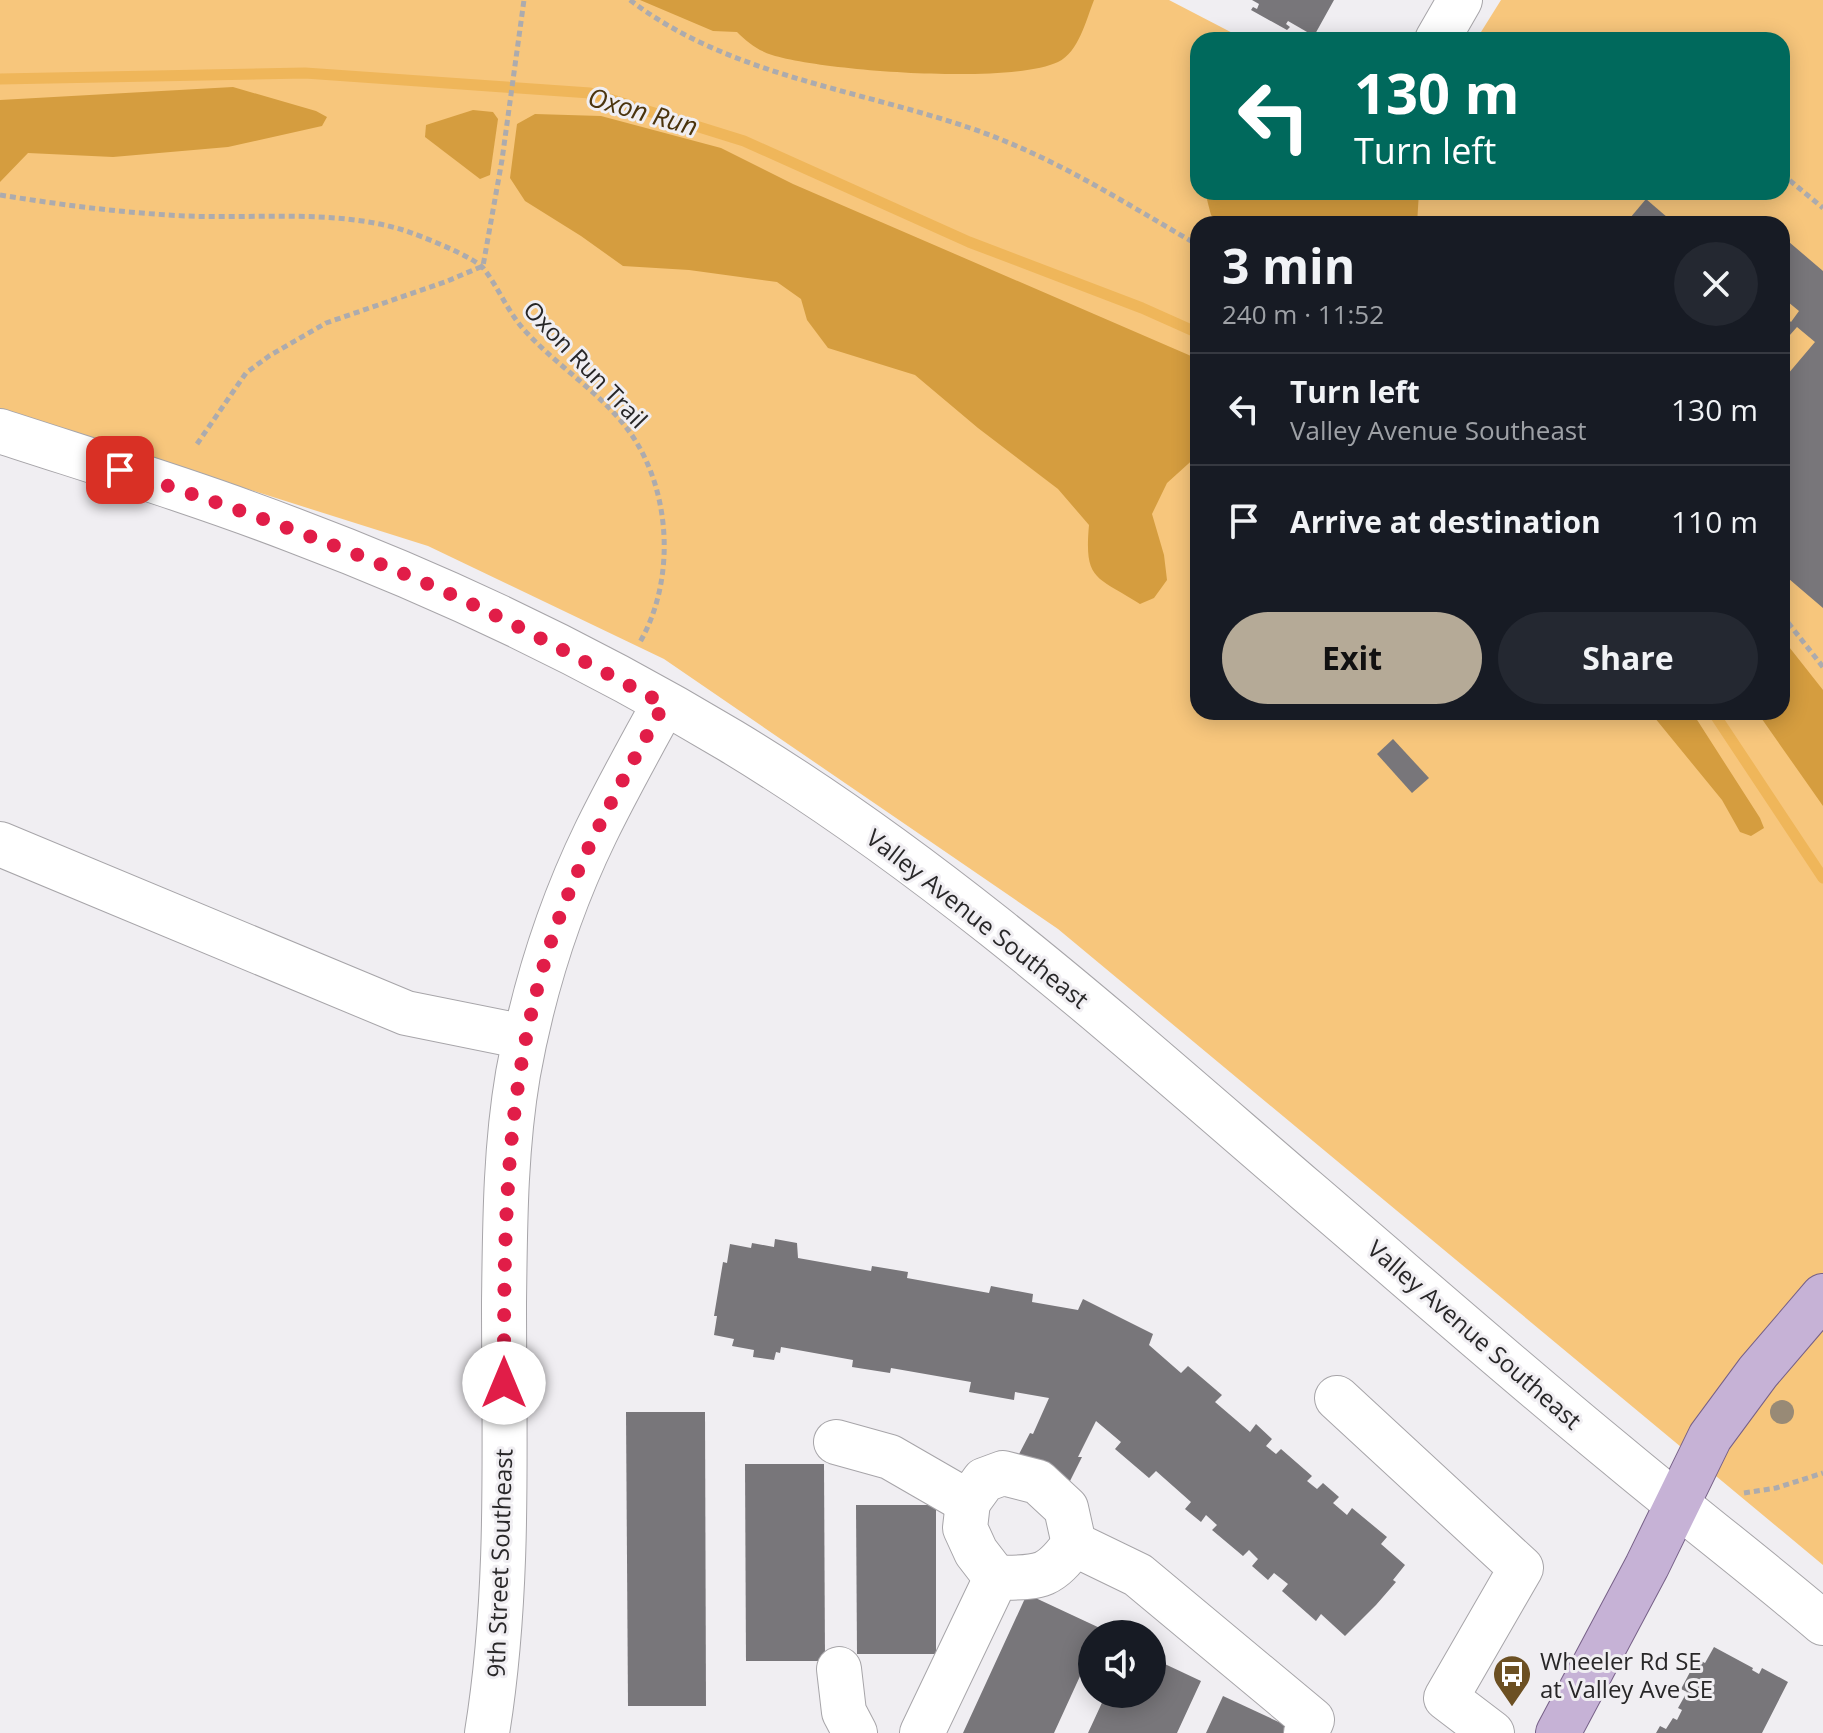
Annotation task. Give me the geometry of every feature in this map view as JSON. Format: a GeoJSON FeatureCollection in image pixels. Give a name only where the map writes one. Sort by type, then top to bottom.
{"type":"FeatureCollection","features":[{"type":"Feature","properties":{"kind":"main road"},"geometry":{"type":"LineString","coordinates":[[1558,1733],[1710,1437],[1750,1382],[1823,1296]]}},
{"type":"Feature","properties":{"kind":"street"},"geometry":{"type":"LineString","coordinates":[[1442,32],[1460,0]]}},
{"type":"Feature","properties":{"kind":"street","name":"Valley Avenue Southeast"},"geometry":{"type":"LineString","coordinates":[[0,431],[243,511],[372,561],[519,627],[728,739],[800,785],[916,865],[1061,980],[1612,1451],[1823,1623]]}},
{"type":"Feature","properties":{"kind":"street","name":"9th Street Southeast"},"geometry":{"type":"LineString","coordinates":[[487,1733],[496,1678],[504,1545],[505,1214],[511,1131],[525,1037],[563,907],[596,831],[664,704]]}},
{"type":"Feature","properties":{"kind":"street"},"geometry":{"type":"LineString","coordinates":[[0,844],[406,1013],[525,1037]]}},
{"type":"Feature","properties":{"kind":"street"},"geometry":{"type":"LineString","coordinates":[[1337,1398],[1521,1568],[1446,1698],[1492,1733]]}},
{"type":"Feature","properties":{"kind":"street"},"geometry":{"type":"LineString","coordinates":[[836,1442],[890,1457],[968,1502]]}},
{"type":"Feature","properties":{"kind":"street"},"geometry":{"type":"LineString","coordinates":[[1003,1473],[1038,1482],[1066,1508],[1074,1544],[1058,1567],[1037,1577],[996,1578],[976,1552],[965,1528],[968,1502],[984,1480],[1003,1473]]}},
{"type":"Feature","properties":{"kind":"street"},"geometry":{"type":"LineString","coordinates":[[1074,1544],[1138,1575],[1312,1720],[1306,1733]]}},
{"type":"Feature","properties":{"kind":"street"},"geometry":{"type":"LineString","coordinates":[[922,1733],[996,1578]]}},
{"type":"Feature","properties":{"kind":"street"},"geometry":{"type":"LineString","coordinates":[[839,1669],[844,1712],[855,1733]]}},
{"type":"Feature","properties":{"kind":"path"},"geometry":{"type":"LineString","coordinates":[[483,266],[502,160],[524,0]]}},
{"type":"Feature","properties":{"kind":"path"},"geometry":{"type":"LineString","coordinates":[[630,0],[676,31],[739,59],[973,129],[1046,158],[1114,194],[1190,240]]}},
{"type":"Feature","properties":{"kind":"path"},"geometry":{"type":"LineString","coordinates":[[1790,181],[1823,208]]}},
{"type":"Feature","properties":{"kind":"path"},"geometry":{"type":"LineString","coordinates":[[0,195],[134,212],[374,222],[430,239],[483,266]]}},
{"type":"Feature","properties":{"kind":"path"},"geometry":{"type":"LineString","coordinates":[[197,444],[237,385],[256,364],[326,323],[483,266]]}},
{"type":"Feature","properties":{"kind":"path","name":"Oxon Run Trail"},"geometry":{"type":"LineString","coordinates":[[483,266],[525,332],[606,404],[644,454],[663,522],[665,541],[654,608],[649,628],[640,642]]}},
{"type":"Feature","properties":{"kind":"path"},"geometry":{"type":"LineString","coordinates":[[1790,625],[1823,667]]}},
{"type":"Feature","properties":{"kind":"path"},"geometry":{"type":"LineString","coordinates":[[1744,1493],[1776,1488],[1823,1473]]}},
{"type":"Feature","properties":{"kind":"shaded area"},"geometry":{"type":"Polygon","coordinates":[[[0,0],[1169,0],[1231,32],[1190,32],[1190,200],[1790,200],[1790,32],[1481,32],[1501,0],[1823,0],[1823,1565],[1058,929],[664,659],[428,546],[0,411],[0,0]]]}},
{"type":"Feature","properties":{"kind":"shaded area"},"geometry":{"type":"Polygon","coordinates":[[[640,0],[1094,0],[1077,43],[1058,62],[1034,69],[960,74],[872,70],[797,61],[762,51],[737,32],[713,31],[640,0]]]}},
{"type":"Feature","properties":{"kind":"shaded area"},"geometry":{"type":"Polygon","coordinates":[[[233,87],[327,117],[322,126],[228,147],[113,157],[28,153],[0,182],[0,100],[233,87]]]}},
{"type":"Feature","properties":{"kind":"shaded area"},"geometry":{"type":"Polygon","coordinates":[[[473,110],[493,112],[498,119],[490,175],[480,179],[425,137],[426,125],[473,110]]]}},
{"type":"Feature","properties":{"kind":"shaded area"},"geometry":{"type":"Polygon","coordinates":[[[535,114],[601,116],[721,148],[793,184],[1190,356],[1190,462],[1167,483],[1152,514],[1164,555],[1167,580],[1154,598],[1140,604],[1096,575],[1089,557],[1089,525],[1058,489],[915,375],[828,348],[807,320],[801,299],[777,282],[689,270],[623,266],[525,201],[510,178],[517,124],[535,114]]]}},
{"type":"Feature","properties":{"kind":"shaded area"},"geometry":{"type":"Polygon","coordinates":[[[1207,200],[1418,200],[1418,216],[1211,215],[1207,200]]]}},
{"type":"Feature","properties":{"kind":"shaded area"},"geometry":{"type":"Polygon","coordinates":[[[1790,648],[1823,690],[1823,806],[1763,720],[1790,720],[1790,648]]]}},
{"type":"Feature","properties":{"kind":"shaded area"},"geometry":{"type":"Polygon","coordinates":[[[1657,720],[1697,720],[1764,828],[1751,836],[1740,832],[1722,800],[1657,720]]]}},
{"type":"Feature","properties":{"kind":"building"},"geometry":{"type":"Polygon","coordinates":[[[1252,0],[1334,0],[1316,32],[1307,32],[1288,21],[1286,24],[1290,27],[1287,30],[1251,10],[1253,7],[1257,9],[1259,4],[1252,0]]]}},
{"type":"Feature","properties":{"kind":"building"},"geometry":{"type":"Polygon","coordinates":[[[1647,200],[1666,216],[1632,216],[1647,200]]]}},
{"type":"Feature","properties":{"kind":"building"},"geometry":{"type":"Polygon","coordinates":[[[1790,243],[1823,271],[1823,608],[1790,580],[1790,372],[1815,342],[1797,327],[1790,335],[1790,321],[1799,311],[1790,304],[1790,243]]]}},
{"type":"Feature","properties":{"kind":"building"},"geometry":{"type":"Polygon","coordinates":[[[1393,739],[1429,778],[1412,793],[1377,754],[1393,739]]]}},
{"type":"Feature","properties":{"kind":"building"},"geometry":{"type":"Polygon","coordinates":[[[775,1239],[797,1243],[798,1258],[871,1271],[872,1266],[908,1272],[907,1278],[989,1293],[991,1286],[1033,1294],[1032,1302],[1078,1310],[1083,1299],[1153,1334],[1149,1345],[1181,1373],[1188,1366],[1222,1395],[1215,1402],[1250,1432],[1256,1424],[1272,1439],[1266,1446],[1276,1454],[1281,1449],[1312,1476],[1307,1481],[1317,1489],[1323,1483],[1339,1497],[1333,1503],[1347,1515],[1352,1508],[1387,1537],[1381,1544],[1405,1565],[1393,1580],[1396,1582],[1345,1636],[1321,1614],[1316,1621],[1282,1591],[1288,1584],[1274,1573],[1268,1580],[1252,1566],[1258,1559],[1249,1550],[1243,1556],[1212,1530],[1217,1525],[1206,1515],[1201,1522],[1185,1509],[1191,1502],[1156,1471],[1149,1478],[1115,1449],[1121,1442],[1096,1421],[1070,1481],[1018,1456],[1030,1433],[1033,1434],[1049,1398],[1015,1392],[1014,1400],[969,1392],[971,1382],[891,1368],[890,1373],[852,1367],[853,1360],[781,1347],[774,1360],[753,1357],[754,1350],[732,1346],[734,1339],[714,1335],[723,1262],[727,1263],[730,1244],[751,1248],[752,1243],[774,1247],[775,1239]]]}},
{"type":"Feature","properties":{"kind":"building"},"geometry":{"type":"Polygon","coordinates":[[[626,1412],[705,1412],[706,1706],[628,1706],[626,1412]]]}},
{"type":"Feature","properties":{"kind":"building"},"geometry":{"type":"Polygon","coordinates":[[[745,1464],[824,1464],[825,1661],[746,1661],[745,1464]]]}},
{"type":"Feature","properties":{"kind":"building"},"geometry":{"type":"Polygon","coordinates":[[[856,1505],[936,1505],[936,1654],[857,1654],[856,1505]]]}},
{"type":"Feature","properties":{"kind":"building"},"geometry":{"type":"Polygon","coordinates":[[[1027,1594],[1083,1620],[1078,1620],[1078,1681],[1054,1733],[963,1733],[1027,1594]]]}},
{"type":"Feature","properties":{"kind":"building"},"geometry":{"type":"Polygon","coordinates":[[[1714,1647],[1759,1674],[1762,1668],[1788,1682],[1762,1733],[1656,1733],[1660,1726],[1666,1729],[1673,1718],[1677,1720],[1682,1710],[1678,1708],[1687,1692],[1681,1689],[1697,1659],[1705,1663],[1714,1647]]]}},
{"type":"Feature","properties":{"kind":"building"},"geometry":{"type":"Polygon","coordinates":[[[1166,1665],[1201,1681],[1177,1733],[1088,1733],[1100,1708],[1166,1708],[1166,1665]]]}},
{"type":"Feature","properties":{"kind":"building"},"geometry":{"type":"Polygon","coordinates":[[[1223,1696],[1298,1731],[1206,1733],[1223,1696]]]}},
{"type":"Feature","properties":{"kind":"waterway","name":"Oxon Run"},"geometry":{"type":"LineString","coordinates":[[0,79],[305,73],[590,93],[744,141],[969,242],[1190,329]]}},
{"type":"Feature","properties":{"kind":"waterway","name":"Oxon Run"},"geometry":{"type":"LineString","coordinates":[[1718,720],[1823,878]]}},
{"type":"Feature","properties":{"kind":"place","name":"Wheeler Rd SE at Valley Ave SE"},"geometry":{"type":"Point","coordinates":[1512,1708]}},
{"type":"Feature","properties":{"kind":"route"},"geometry":{"type":"LineString","coordinates":[[120,470],[243,511],[447,592],[664,704],[579,869],[563,907],[530,1016],[518,1075],[505,1214],[504,1383]]}}]}
